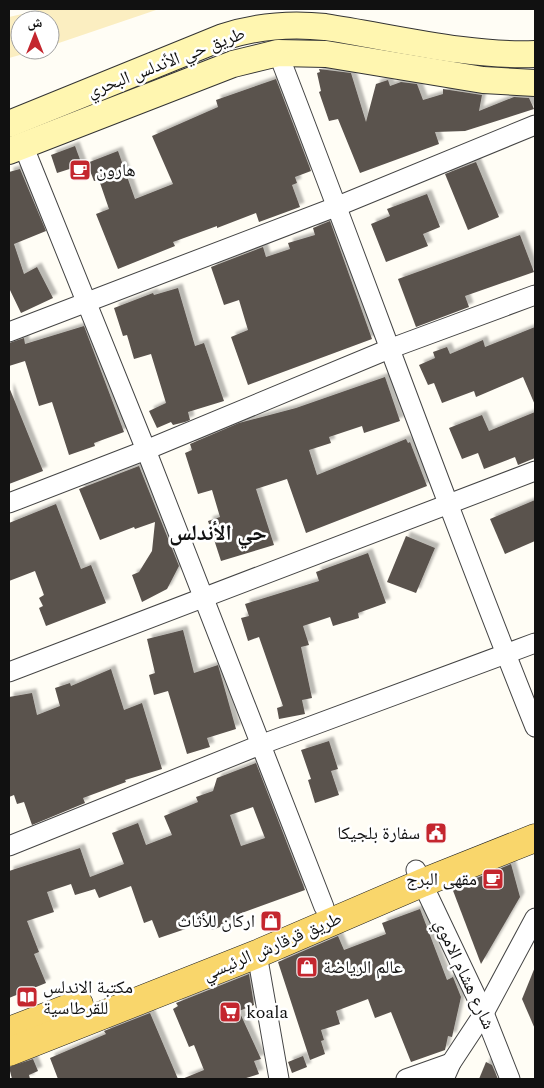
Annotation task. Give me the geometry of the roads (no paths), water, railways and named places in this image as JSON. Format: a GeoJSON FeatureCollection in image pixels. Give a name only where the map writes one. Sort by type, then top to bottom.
{"type":"FeatureCollection","features":[{"type":"Feature","properties":{"kind":"main road","name":"طريق قرقارش الرئيسي"},"geometry":{"type":"LineString","coordinates":[[9,1052],[257,954],[535,822]]}},
{"type":"Feature","properties":{"kind":"main road","name":"طريق قرقارش الرئيسي"},"geometry":{"type":"LineString","coordinates":[[9,1031],[324,907],[535,838]]}},
{"type":"Feature","properties":{"kind":"street","name":"طريق حي الأندلس البحري"},"geometry":{"type":"LineString","coordinates":[[9,124],[223,37],[248,29],[273,25],[325,26],[482,52],[512,55],[535,54]]}},
{"type":"Feature","properties":{"kind":"street","name":"طريق حي الأندلس البحري"},"geometry":{"type":"LineString","coordinates":[[16,148],[233,64],[278,53],[326,54],[482,80],[535,83]]}},
{"type":"Feature","properties":{"kind":"street"},"geometry":{"type":"LineString","coordinates":[[278,53],[338,206],[389,349],[535,727]]}},
{"type":"Feature","properties":{"kind":"street"},"geometry":{"type":"LineString","coordinates":[[9,332],[338,206],[535,124]]}},
{"type":"Feature","properties":{"kind":"street"},"geometry":{"type":"LineString","coordinates":[[16,148],[86,302],[146,450],[324,907]]}},
{"type":"Feature","properties":{"kind":"street"},"geometry":{"type":"LineString","coordinates":[[9,503],[146,450],[389,349],[535,295]]}},
{"type":"Feature","properties":{"kind":"street"},"geometry":{"type":"LineString","coordinates":[[9,672],[535,471]]}},
{"type":"Feature","properties":{"kind":"street"},"geometry":{"type":"LineString","coordinates":[[9,846],[260,745],[535,643]]}},
{"type":"Feature","properties":{"kind":"street","name":"شارع هشام الاموي"},"geometry":{"type":"LineString","coordinates":[[419,876],[484,1013],[510,1079]]}},
{"type":"Feature","properties":{"kind":"street"},"geometry":{"type":"LineString","coordinates":[[406,1079],[447,1071],[484,1013],[535,918]]}},
{"type":"Feature","properties":{"kind":"street"},"geometry":{"type":"LineString","coordinates":[[257,954],[279,1079]]}},
{"type":"Feature","properties":{"kind":"place","name":"هارون"},"geometry":{"type":"Point","coordinates":[80,170]}},
{"type":"Feature","properties":{"kind":"place","name":"سفارة بلجيكا"},"geometry":{"type":"Point","coordinates":[436,833]}},
{"type":"Feature","properties":{"kind":"place","name":"مقهى البرج"},"geometry":{"type":"Point","coordinates":[493,879]}},
{"type":"Feature","properties":{"kind":"place","name":"اركان للأثاث"},"geometry":{"type":"Point","coordinates":[271,921]}},
{"type":"Feature","properties":{"kind":"place","name":"عالم الرياضة"},"geometry":{"type":"Point","coordinates":[307,967]}},
{"type":"Feature","properties":{"kind":"place","name":"مكتبة الاندلس للقرطاسية"},"geometry":{"type":"Point","coordinates":[27,997]}},
{"type":"Feature","properties":{"kind":"place","name":"koala"},"geometry":{"type":"Point","coordinates":[230,1012]}},
{"type":"Feature","properties":{"kind":"district","name":"حي الأندلس"},"geometry":{"type":"Point","coordinates":[218,532]}}]}
